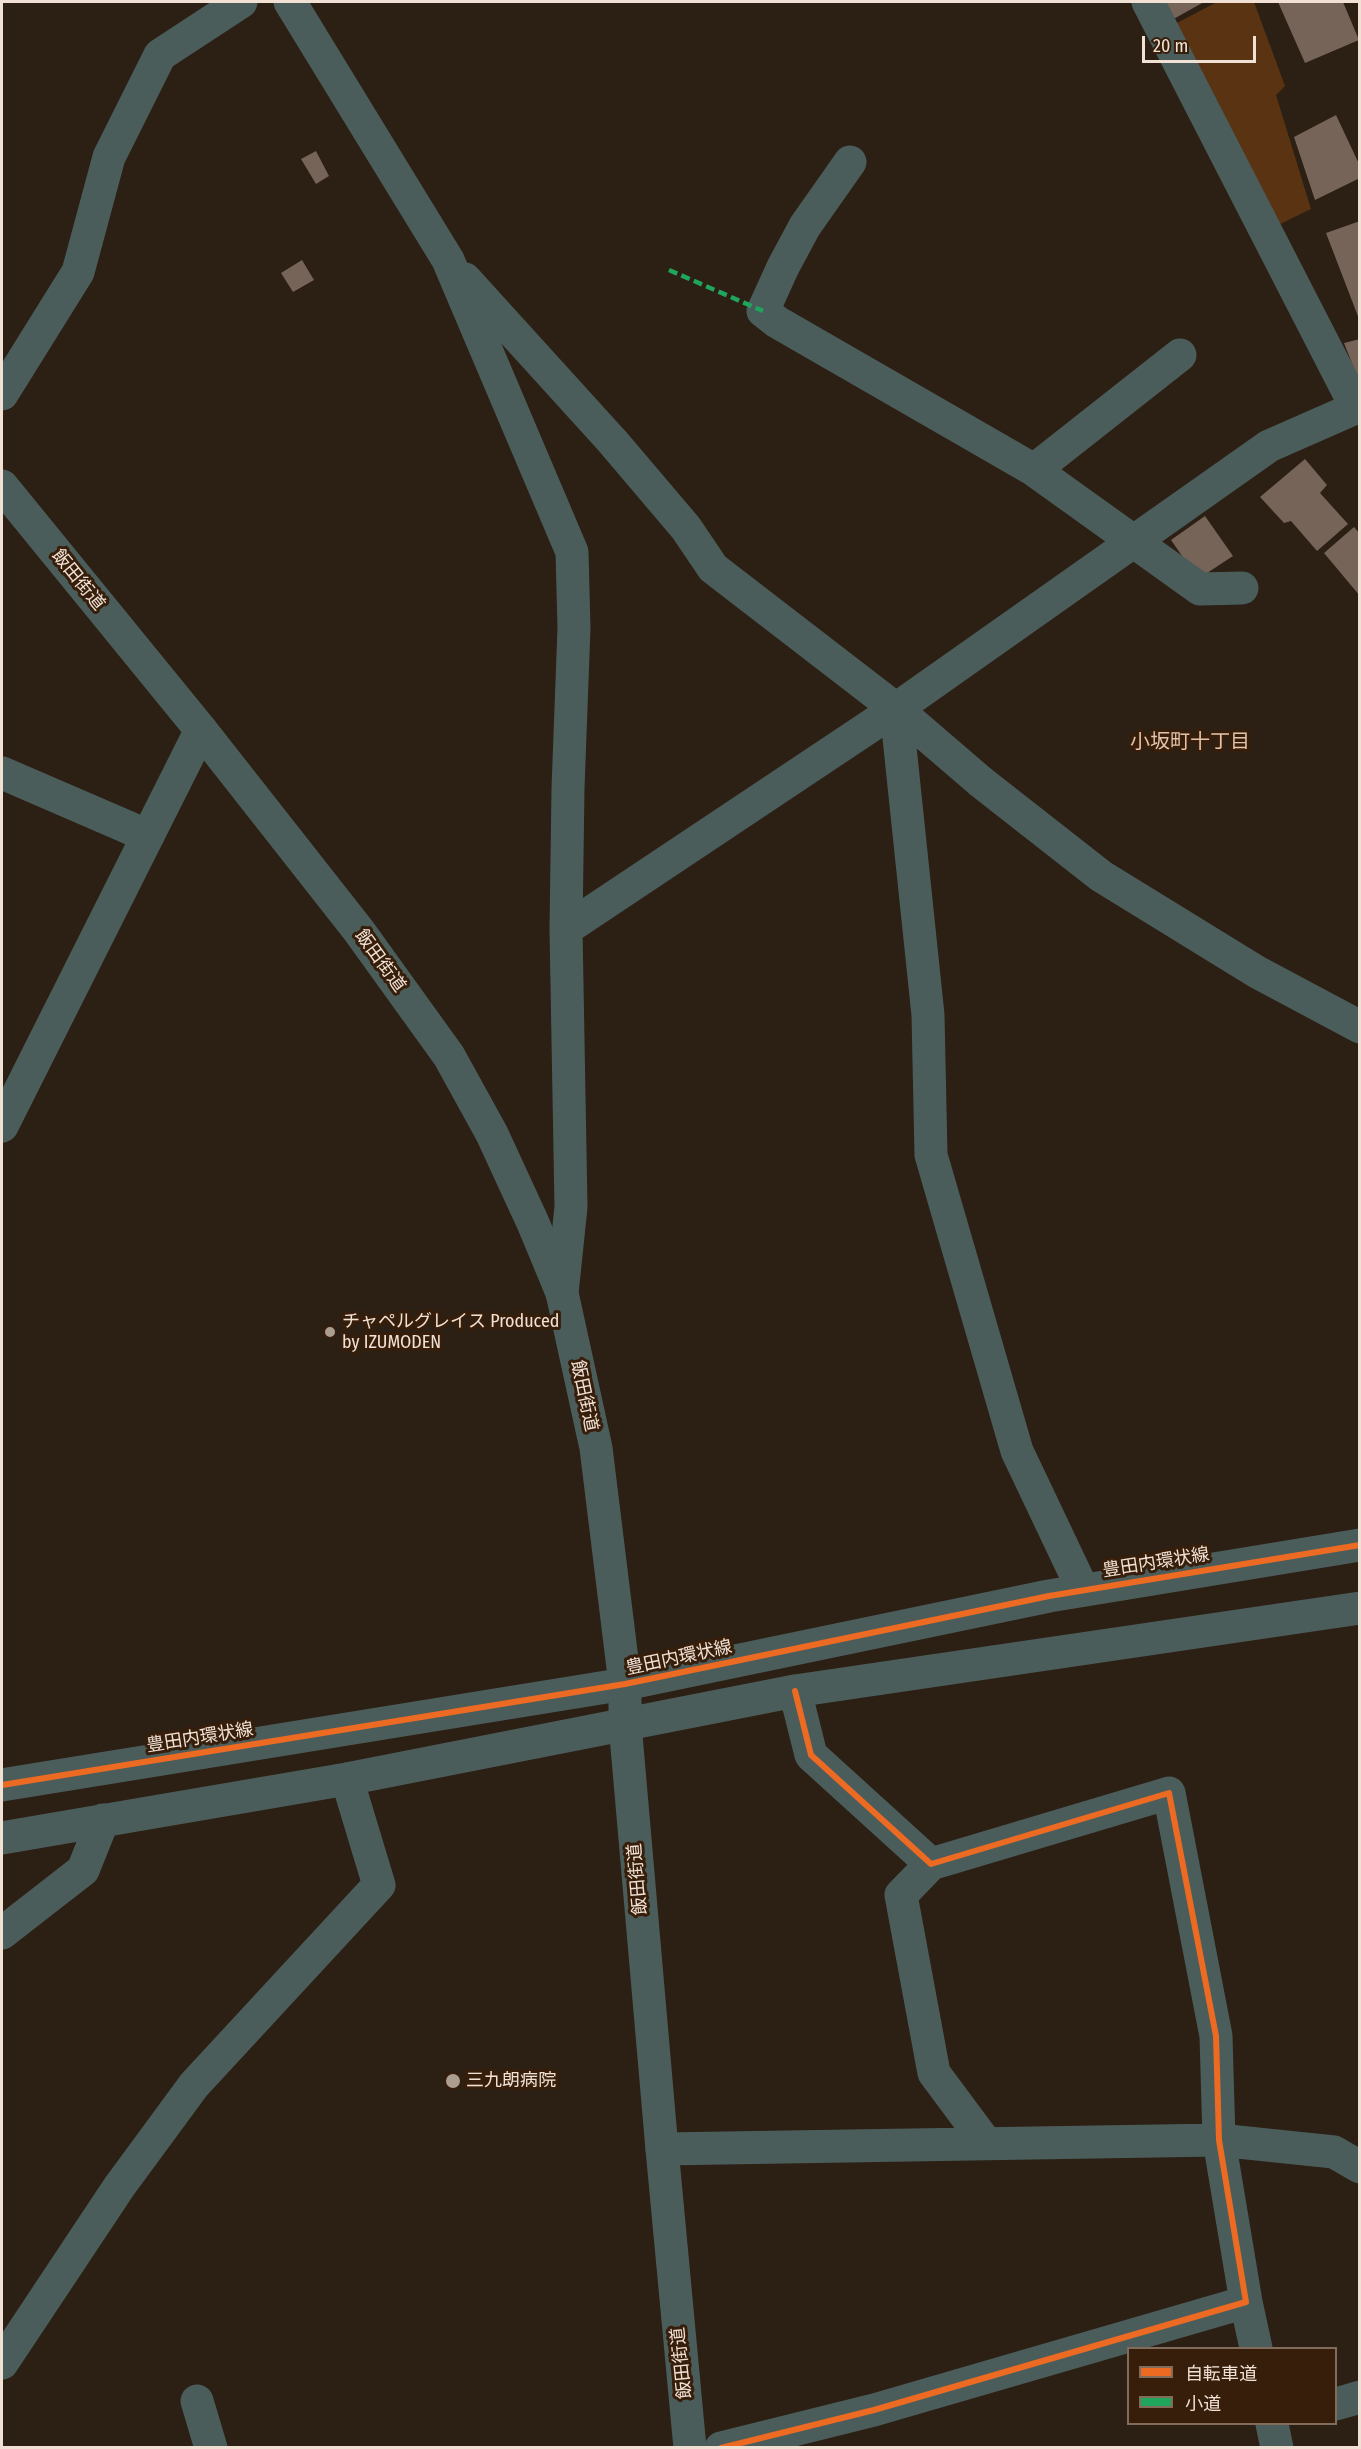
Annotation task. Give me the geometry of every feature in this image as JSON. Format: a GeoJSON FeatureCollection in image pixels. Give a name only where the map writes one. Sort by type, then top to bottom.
{"type":"FeatureCollection","features":[{"type":"Feature","properties":{"kind":"main road","name":"飯田街道"},"geometry":{"type":"LineString","coordinates":[[2,486],[201,730],[359,931],[449,1056],[497,1144],[562,1293],[596,1448],[625,1684],[625,1724],[690,2448]]}},
{"type":"Feature","properties":{"kind":"street"},"geometry":{"type":"LineString","coordinates":[[2,394],[78,272],[109,157],[160,55],[241,2]]}},
{"type":"Feature","properties":{"kind":"street"},"geometry":{"type":"LineString","coordinates":[[290,2],[448,260],[572,552],[574,628],[566,929],[571,1207],[562,1293]]}},
{"type":"Feature","properties":{"kind":"street"},"geometry":{"type":"LineString","coordinates":[[566,929],[896,709],[1269,446],[1358,406],[1148,2]]}},
{"type":"Feature","properties":{"kind":"street"},"geometry":{"type":"LineString","coordinates":[[850,162],[805,226],[763,311],[777,322],[1034,470],[1200,589],[1242,588]]}},
{"type":"Feature","properties":{"kind":"street"},"geometry":{"type":"LineString","coordinates":[[448,260],[613,442],[686,528],[713,568],[896,709],[981,782],[1101,876],[1257,972],[1359,1027]]}},
{"type":"Feature","properties":{"kind":"street"},"geometry":{"type":"LineString","coordinates":[[1034,470],[1180,355]]}},
{"type":"Feature","properties":{"kind":"street"},"geometry":{"type":"LineString","coordinates":[[896,709],[928,1015],[932,1155],[1017,1451],[1083,1590]]}},
{"type":"Feature","properties":{"kind":"street"},"geometry":{"type":"LineString","coordinates":[[2,1126],[201,730]]}},
{"type":"Feature","properties":{"kind":"street"},"geometry":{"type":"LineString","coordinates":[[2,773],[148,836]]}},
{"type":"Feature","properties":{"kind":"street","name":"豊田内環状線"},"geometry":{"type":"LineString","coordinates":[[2,1785],[625,1684],[1083,1590],[1358,1549]]}},
{"type":"Feature","properties":{"kind":"street"},"geometry":{"type":"LineString","coordinates":[[2,1838],[347,1779],[795,1691],[1359,1608]]}},
{"type":"Feature","properties":{"kind":"street"},"geometry":{"type":"LineString","coordinates":[[795,1691],[812,1755],[931,1864]]}},
{"type":"Feature","properties":{"kind":"street"},"geometry":{"type":"LineString","coordinates":[[2,2363],[119,2187],[194,2085],[379,1885],[347,1779]]}},
{"type":"Feature","properties":{"kind":"street"},"geometry":{"type":"LineString","coordinates":[[986,2143],[934,2073],[901,1895],[931,1864],[1169,1792],[1216,2036],[1219,2140],[1256,2347]]}},
{"type":"Feature","properties":{"kind":"street"},"geometry":{"type":"LineString","coordinates":[[2,1933],[83,1870],[103,1820]]}},
{"type":"Feature","properties":{"kind":"street"},"geometry":{"type":"LineString","coordinates":[[662,2149],[1219,2140],[1334,2152],[1359,2167]]}},
{"type":"Feature","properties":{"kind":"street"},"geometry":{"type":"LineString","coordinates":[[721,2448],[874,2410],[1246,2302]]}},
{"type":"Feature","properties":{"kind":"street"},"geometry":{"type":"LineString","coordinates":[[1337,2403],[1359,2397]]}},
{"type":"Feature","properties":{"kind":"street"},"geometry":{"type":"LineString","coordinates":[[197,2401],[211,2448]]}},
{"type":"Feature","properties":{"kind":"street"},"geometry":{"type":"LineString","coordinates":[[1273,2425],[1277,2448]]}},
{"type":"Feature","properties":{"kind":"shaded area"},"geometry":{"type":"Polygon","coordinates":[[[1217,2],[1254,2],[1285,86],[1276,95],[1311,209],[1274,227],[1175,24],[1217,2]]]}},
{"type":"Feature","properties":{"kind":"building"},"geometry":{"type":"Polygon","coordinates":[[[1159,2],[1204,2],[1170,21],[1159,2]]]}},
{"type":"Feature","properties":{"kind":"building"},"geometry":{"type":"Polygon","coordinates":[[[1278,2],[1343,2],[1359,40],[1305,63],[1278,2]]]}},
{"type":"Feature","properties":{"kind":"building"},"geometry":{"type":"Polygon","coordinates":[[[1336,115],[1360,166],[1360,178],[1315,200],[1294,137],[1336,115]]]}},
{"type":"Feature","properties":{"kind":"building"},"geometry":{"type":"Polygon","coordinates":[[[316,151],[329,176],[316,184],[301,159],[316,151]]]}},
{"type":"Feature","properties":{"kind":"building"},"geometry":{"type":"Polygon","coordinates":[[[1360,221],[1360,319],[1359,319],[1326,233],[1360,221]]]}},
{"type":"Feature","properties":{"kind":"building"},"geometry":{"type":"Polygon","coordinates":[[[302,260],[314,280],[293,292],[281,273],[302,260]]]}},
{"type":"Feature","properties":{"kind":"building"},"geometry":{"type":"Polygon","coordinates":[[[1360,339],[1360,381],[1359,381],[1344,343],[1360,339]]]}},
{"type":"Feature","properties":{"kind":"building"},"geometry":{"type":"Polygon","coordinates":[[[1305,459],[1327,485],[1320,493],[1348,524],[1317,551],[1291,521],[1284,523],[1260,497],[1305,459]]]}},
{"type":"Feature","properties":{"kind":"building"},"geometry":{"type":"Polygon","coordinates":[[[1205,516],[1233,556],[1198,579],[1171,540],[1205,516]]]}},
{"type":"Feature","properties":{"kind":"building"},"geometry":{"type":"Polygon","coordinates":[[[1354,527],[1360,534],[1360,596],[1324,553],[1354,527]]]}},
{"type":"Feature","properties":{"kind":"marked path"},"geometry":{"type":"LineString","coordinates":[[669,270],[763,311]]}},
{"type":"Feature","properties":{"kind":"cycle path"},"geometry":{"type":"LineString","coordinates":[[2,1785],[625,1684],[1049,1596],[1360,1545]]}},
{"type":"Feature","properties":{"kind":"cycle path"},"geometry":{"type":"LineString","coordinates":[[721,2448],[874,2410],[1246,2302],[1219,2140],[1216,2036],[1169,1793],[931,1864],[811,1755],[795,1691]]}},
{"type":"Feature","properties":{"kind":"place","name":"チャペルグレイス Produced by IZUMODEN"},"geometry":{"type":"Point","coordinates":[330,1332]}},
{"type":"Feature","properties":{"kind":"place","name":"三九朗病院"},"geometry":{"type":"Point","coordinates":[453,2081]}},
{"type":"Feature","properties":{"kind":"district","name":"小坂町十丁目"},"geometry":{"type":"Point","coordinates":[1190,742]}}]}
